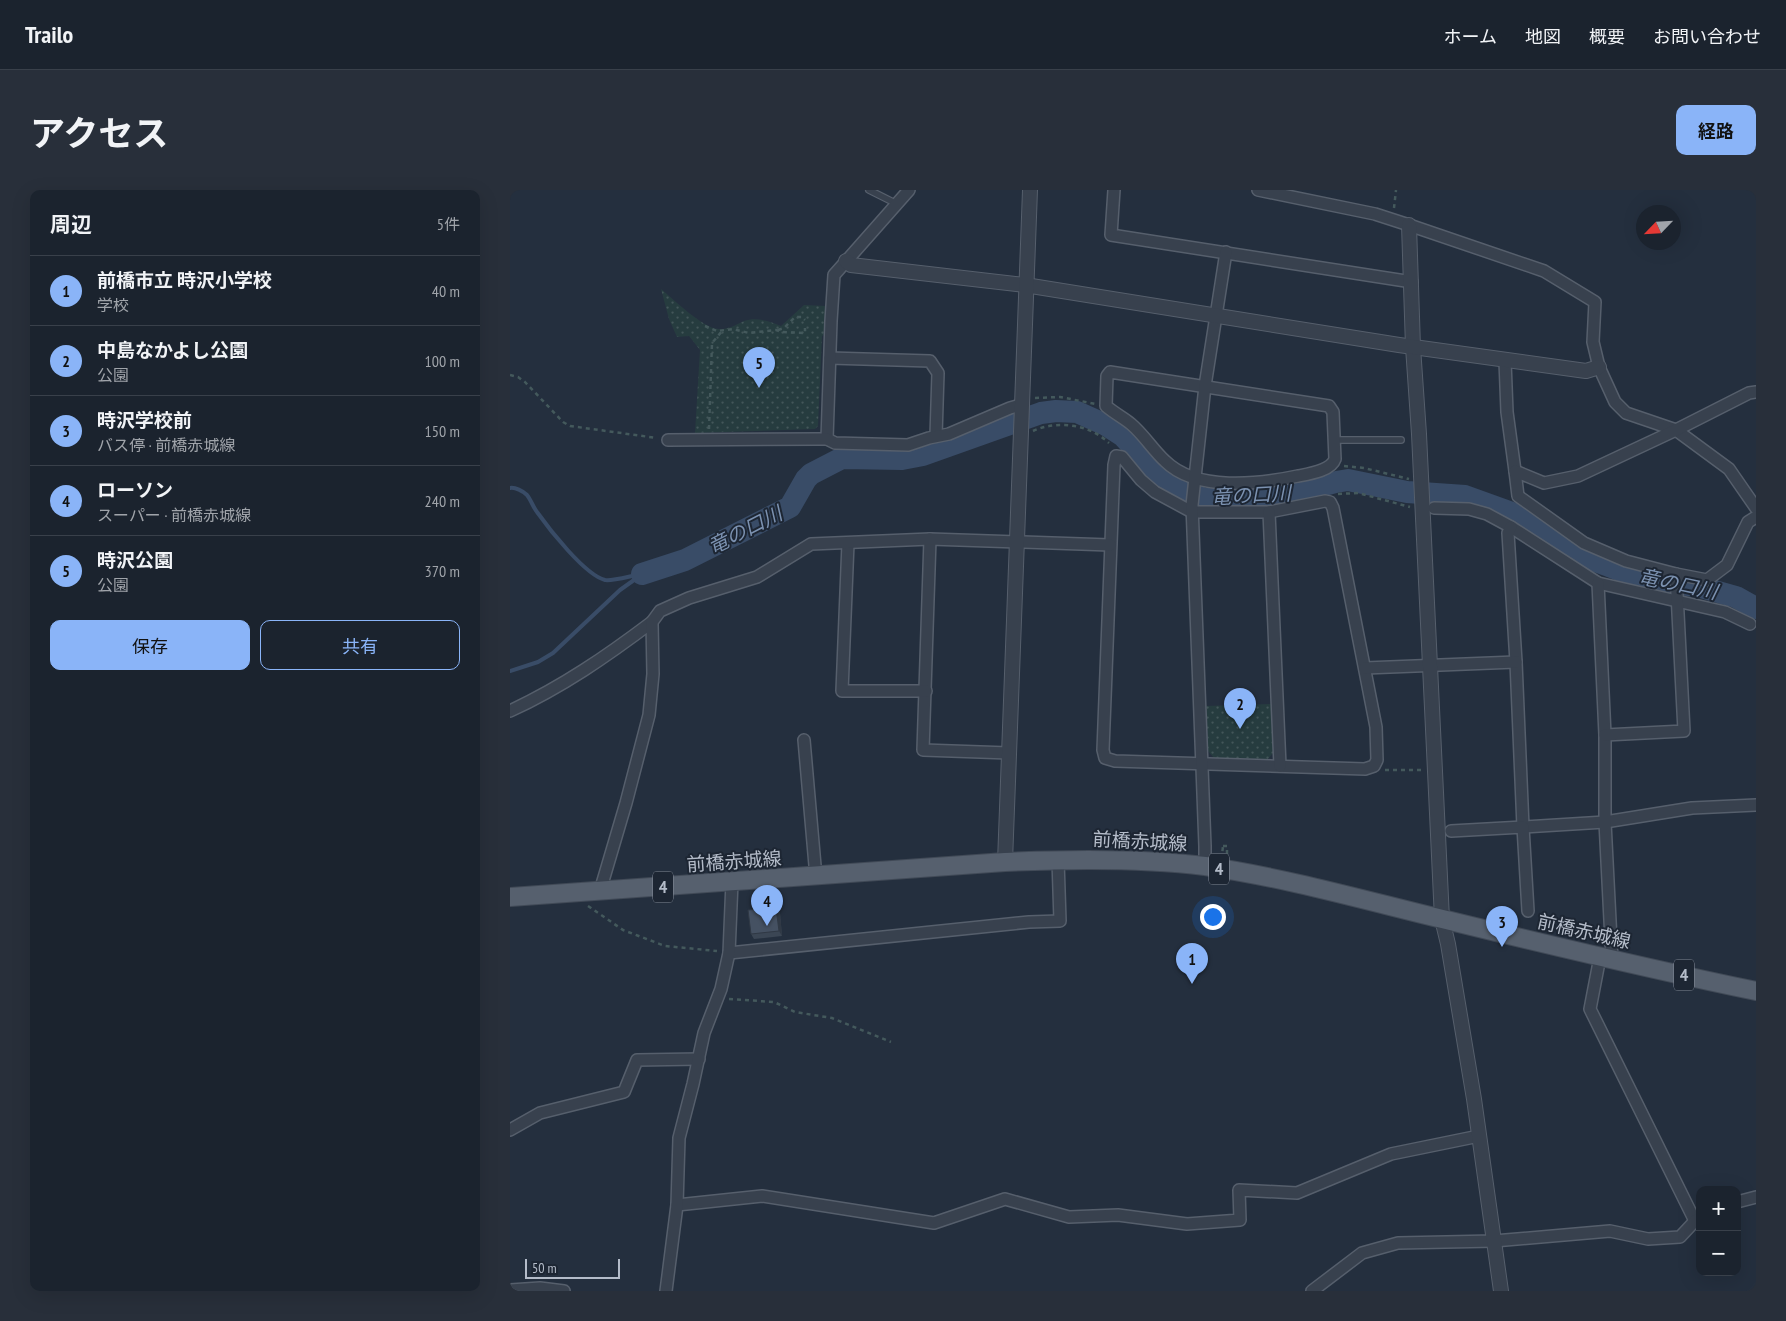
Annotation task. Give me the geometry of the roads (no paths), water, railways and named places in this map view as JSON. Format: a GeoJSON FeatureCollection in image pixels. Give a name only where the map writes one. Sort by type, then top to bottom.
{"type":"FeatureCollection","features":[{"type":"Feature","properties":{"kind":"main road","name":"前橋赤城線"},"geometry":{"type":"LineString","coordinates":[[510,897],[816,877],[1005,862],[1058,860],[1148,861],[1205,866],[1284,880],[1606,958],[1756,991]]}},
{"type":"Feature","properties":{"kind":"street"},"geometry":{"type":"LineString","coordinates":[[827,440],[834,275],[909,190]]}},
{"type":"Feature","properties":{"kind":"street"},"geometry":{"type":"LineString","coordinates":[[1005,862],[1017,542],[1025,431],[1025,285],[1030,190]]}},
{"type":"Feature","properties":{"kind":"street"},"geometry":{"type":"LineString","coordinates":[[1114,190],[1111,235],[1412,282]]}},
{"type":"Feature","properties":{"kind":"street"},"geometry":{"type":"LineString","coordinates":[[1258,190],[1290,194],[1375,214],[1409,225],[1544,270],[1595,302],[1594,342],[1599,367],[1615,402],[1626,413],[1676,430],[1730,469],[1756,508]]}},
{"type":"Feature","properties":{"kind":"street"},"geometry":{"type":"LineString","coordinates":[[1409,225],[1412,282],[1415,481],[1429,664],[1442,919],[1448,944],[1479,1136],[1501,1291]]}},
{"type":"Feature","properties":{"kind":"street"},"geometry":{"type":"LineString","coordinates":[[1205,866],[1206,846],[1192,508],[1205,386],[1226,252]]}},
{"type":"Feature","properties":{"kind":"street"},"geometry":{"type":"LineString","coordinates":[[846,261],[851,265],[1025,285],[1505,361],[1586,371],[1599,367]]}},
{"type":"Feature","properties":{"kind":"street"},"geometry":{"type":"LineString","coordinates":[[830,358],[930,362],[938,373],[936,436]]}},
{"type":"Feature","properties":{"kind":"street"},"geometry":{"type":"LineString","coordinates":[[1505,361],[1507,412],[1518,496],[1584,544],[1626,561],[1677,575],[1708,580],[1727,565],[1748,522],[1756,517]]}},
{"type":"Feature","properties":{"kind":"street"},"geometry":{"type":"LineString","coordinates":[[1110,372],[1114,372],[1329,406],[1333,412],[1334,440],[1334,464],[1300,476],[1249,484],[1195,480],[1177,471],[1165,462],[1131,424],[1106,406],[1107,376],[1110,372]]}},
{"type":"Feature","properties":{"kind":"street"},"geometry":{"type":"LineString","coordinates":[[1515,471],[1544,484],[1578,476],[1749,393],[1756,392]]}},
{"type":"Feature","properties":{"kind":"street"},"geometry":{"type":"LineString","coordinates":[[668,440],[827,440],[835,443],[908,445],[936,436],[950,434],[1010,408],[1025,404]]}},
{"type":"Feature","properties":{"kind":"street"},"geometry":{"type":"LineString","coordinates":[[1116,456],[1122,457],[1141,480],[1155,492],[1192,508],[1270,512],[1325,501],[1330,502],[1333,508],[1376,727],[1377,760],[1374,766],[1365,769],[1115,761],[1105,758],[1103,750],[1110,545],[1116,456]]}},
{"type":"Feature","properties":{"kind":"street"},"geometry":{"type":"LineString","coordinates":[[1434,508],[1468,509],[1487,514],[1511,527],[1598,583],[1725,612],[1750,624]]}},
{"type":"Feature","properties":{"kind":"street"},"geometry":{"type":"LineString","coordinates":[[1270,512],[1280,766]]}},
{"type":"Feature","properties":{"kind":"street"},"geometry":{"type":"LineString","coordinates":[[1511,527],[1508,533],[1528,911]]}},
{"type":"Feature","properties":{"kind":"street"},"geometry":{"type":"LineString","coordinates":[[930,539],[923,750],[1009,753]]}},
{"type":"Feature","properties":{"kind":"street"},"geometry":{"type":"LineString","coordinates":[[510,711],[544,695],[607,656],[652,622],[660,611],[689,598],[757,577],[812,544],[930,539],[1110,545]]}},
{"type":"Feature","properties":{"kind":"street"},"geometry":{"type":"LineString","coordinates":[[848,543],[842,691],[926,691]]}},
{"type":"Feature","properties":{"kind":"street"},"geometry":{"type":"LineString","coordinates":[[1605,735],[1684,731],[1677,575]]}},
{"type":"Feature","properties":{"kind":"street"},"geometry":{"type":"LineString","coordinates":[[1598,583],[1605,735],[1606,958],[1590,1008],[1696,1217]]}},
{"type":"Feature","properties":{"kind":"street"},"geometry":{"type":"LineString","coordinates":[[600,891],[649,715],[653,674],[652,622]]}},
{"type":"Feature","properties":{"kind":"street"},"geometry":{"type":"LineString","coordinates":[[1365,668],[1516,662]]}},
{"type":"Feature","properties":{"kind":"street"},"geometry":{"type":"LineString","coordinates":[[804,740],[816,877]]}},
{"type":"Feature","properties":{"kind":"street"},"geometry":{"type":"LineString","coordinates":[[1451,831],[1605,822],[1692,808],[1756,805]]}},
{"type":"Feature","properties":{"kind":"street"},"geometry":{"type":"LineString","coordinates":[[729,952],[1029,922],[1060,921],[1058,860]]}},
{"type":"Feature","properties":{"kind":"street"},"geometry":{"type":"LineString","coordinates":[[666,1291],[677,1205],[678,1138],[704,1033],[721,989],[729,952],[732,882]]}},
{"type":"Feature","properties":{"kind":"street"},"geometry":{"type":"LineString","coordinates":[[510,1130],[540,1113],[624,1092],[637,1060],[699,1059]]}},
{"type":"Feature","properties":{"kind":"street"},"geometry":{"type":"LineString","coordinates":[[677,1205],[762,1196],[934,1223],[1005,1199],[1069,1217],[1118,1215],[1187,1224],[1240,1220],[1239,1190],[1297,1193],[1391,1154],[1479,1136]]}},
{"type":"Feature","properties":{"kind":"street"},"geometry":{"type":"LineString","coordinates":[[1741,1201],[1756,1197]]}},
{"type":"Feature","properties":{"kind":"street"},"geometry":{"type":"LineString","coordinates":[[1312,1291],[1362,1253],[1398,1243],[1494,1241],[1610,1231],[1648,1239],[1680,1237],[1696,1220]]}},
{"type":"Feature","properties":{"kind":"street"},"geometry":{"type":"LineString","coordinates":[[510,1290],[540,1288],[564,1291]]}},
{"type":"Feature","properties":{"kind":"lane"},"geometry":{"type":"LineString","coordinates":[[869,190],[897,204]]}},
{"type":"Feature","properties":{"kind":"lane"},"geometry":{"type":"LineString","coordinates":[[1334,440],[1401,440]]}},
{"type":"Feature","properties":{"kind":"waterway","name":"竜の口川"},"geometry":{"type":"LineString","coordinates":[[642,574],[685,560],[790,507],[806,479],[811,474],[842,458],[902,459],[923,455],[1041,413],[1056,411],[1077,412],[1106,425],[1123,436],[1158,474],[1182,489],[1204,499],[1232,499],[1295,493],[1348,480],[1407,492],[1465,496],[1515,514],[1532,523],[1573,553],[1645,580],[1697,586],[1736,597],[1756,608]]}},
{"type":"Feature","properties":{"kind":"waterway","name":"竜の口川"},"geometry":{"type":"LineString","coordinates":[[510,488],[519,490],[527,495],[559,540],[578,561],[597,576],[608,580],[642,574]]}},
{"type":"Feature","properties":{"kind":"waterway","name":"竜の口川"},"geometry":{"type":"LineString","coordinates":[[510,671],[538,662],[553,653],[620,590],[641,575]]}},
{"type":"Feature","properties":{"kind":"place","name":"時沢公園"},"geometry":{"type":"Point","coordinates":[759,388]}},
{"type":"Feature","properties":{"kind":"place","name":"中島なかよし公園"},"geometry":{"type":"Point","coordinates":[1240,729]}},
{"type":"Feature","properties":{"kind":"place","name":"ローソン"},"geometry":{"type":"Point","coordinates":[767,926]}},
{"type":"Feature","properties":{"kind":"place","name":"時沢学校前"},"geometry":{"type":"Point","coordinates":[1502,947]}},
{"type":"Feature","properties":{"kind":"place","name":"前橋市立 時沢小学校"},"geometry":{"type":"Point","coordinates":[1192,984]}}]}
